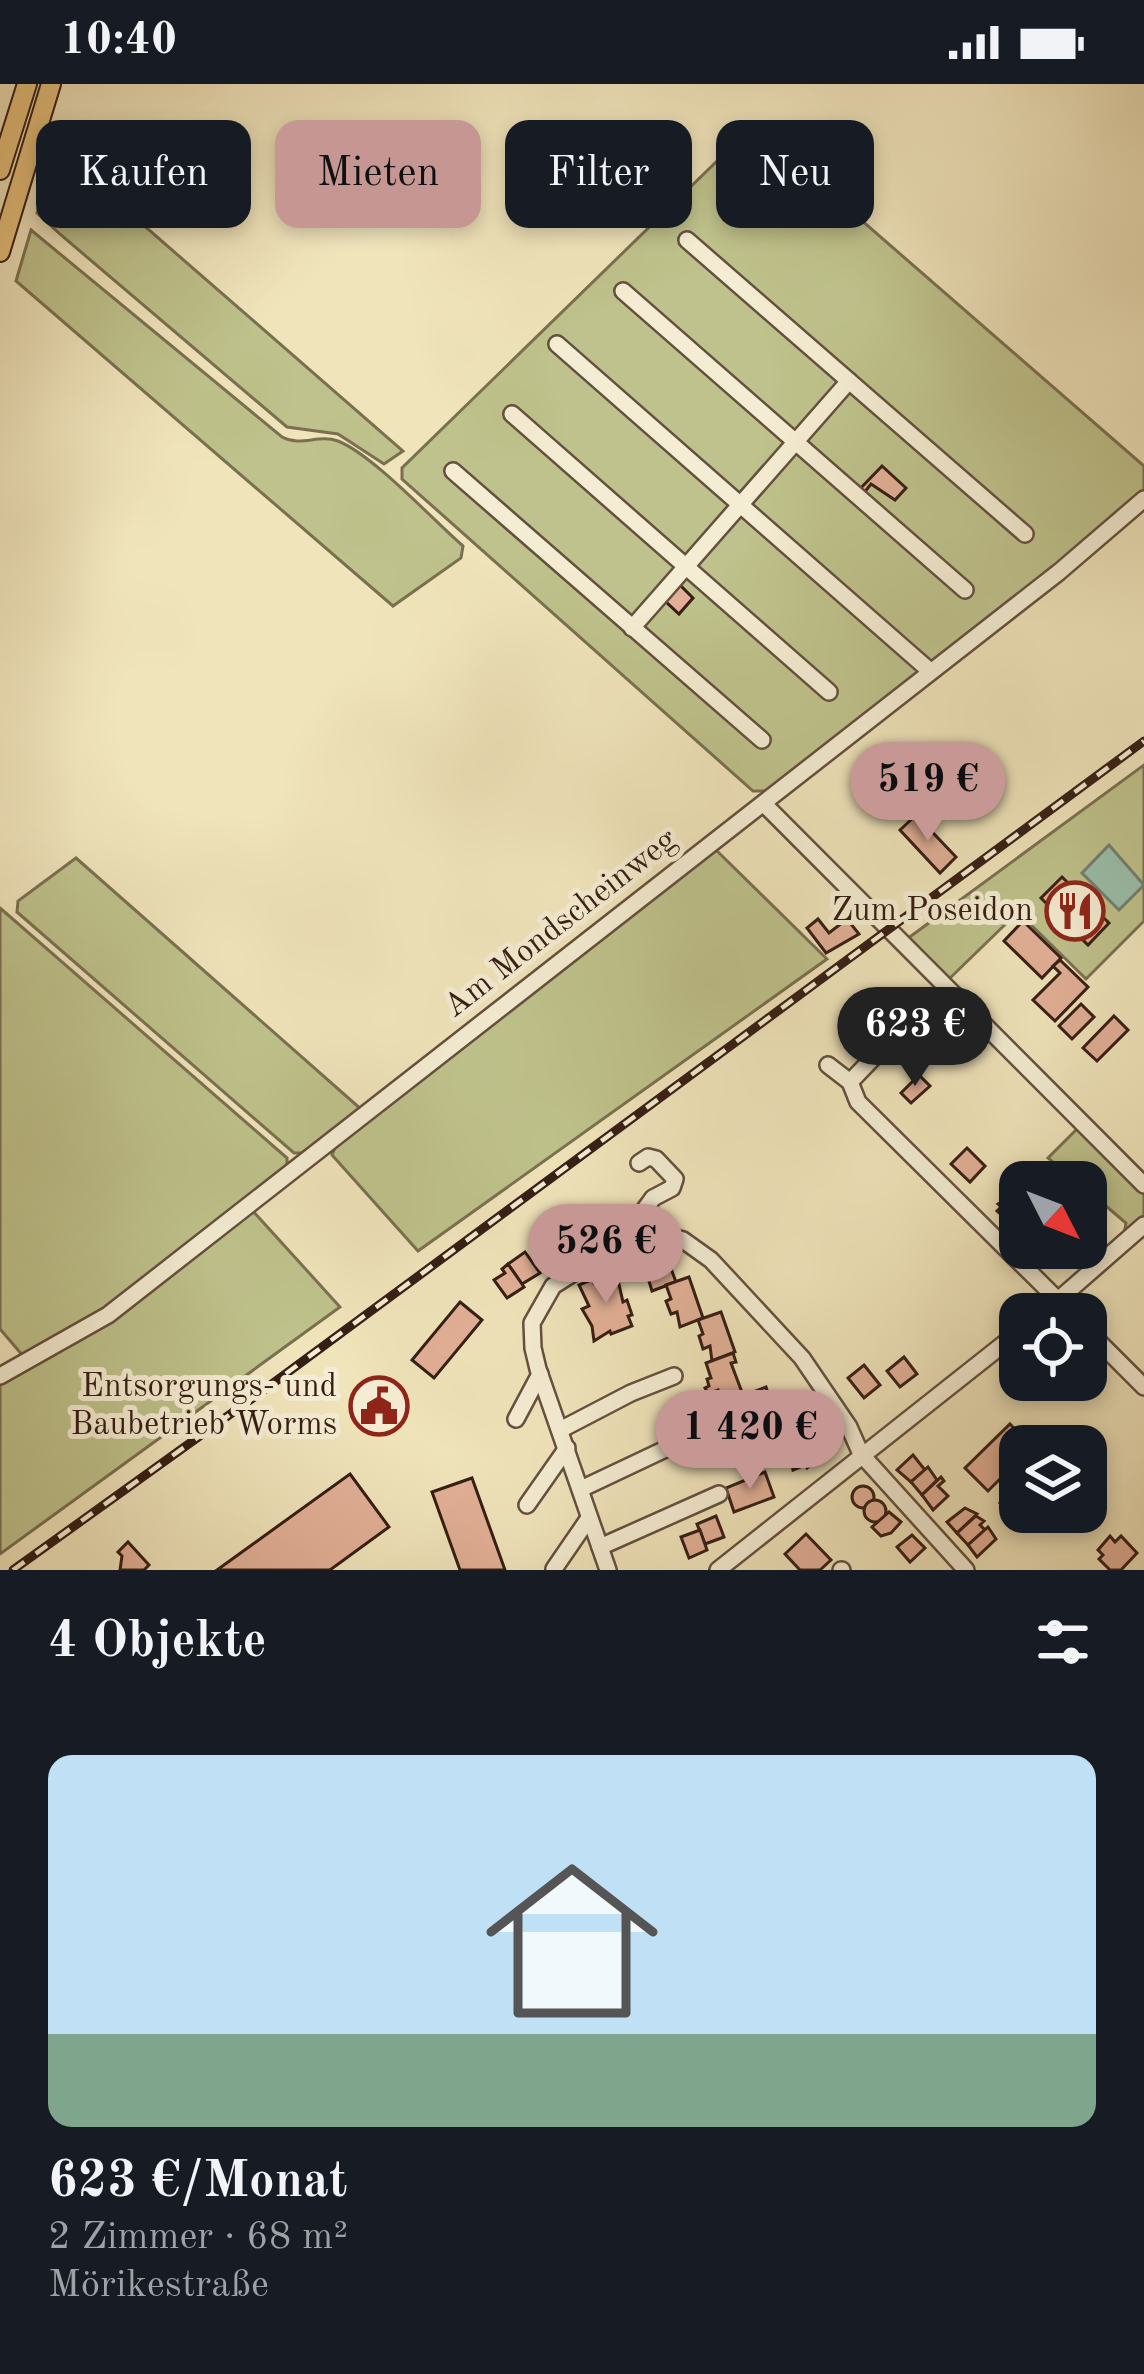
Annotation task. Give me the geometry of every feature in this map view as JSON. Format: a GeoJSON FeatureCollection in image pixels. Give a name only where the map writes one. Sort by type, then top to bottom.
{"type":"FeatureCollection","features":[{"type":"Feature","properties":{"kind":"main road"},"geometry":{"type":"LineString","coordinates":[[0,170],[27,84]]}},
{"type":"Feature","properties":{"kind":"main road"},"geometry":{"type":"LineString","coordinates":[[0,252],[51,84]]}},
{"type":"Feature","properties":{"kind":"street"},"geometry":{"type":"LineString","coordinates":[[687,239],[1025,534]]}},
{"type":"Feature","properties":{"kind":"street"},"geometry":{"type":"LineString","coordinates":[[622,290],[965,590]]}},
{"type":"Feature","properties":{"kind":"street"},"geometry":{"type":"LineString","coordinates":[[557,344],[930,671]]}},
{"type":"Feature","properties":{"kind":"street"},"geometry":{"type":"LineString","coordinates":[[632,628],[849,381]]}},
{"type":"Feature","properties":{"kind":"street"},"geometry":{"type":"LineString","coordinates":[[512,414],[830,692]]}},
{"type":"Feature","properties":{"kind":"street"},"geometry":{"type":"LineString","coordinates":[[453,471],[761,740]]}},
{"type":"Feature","properties":{"kind":"street","name":"Am Mondscheinweg"},"geometry":{"type":"LineString","coordinates":[[0,1376],[108,1315],[1059,572],[1144,499]]}},
{"type":"Feature","properties":{"kind":"street"},"geometry":{"type":"LineString","coordinates":[[764,804],[1144,1185]]}},
{"type":"Feature","properties":{"kind":"street"},"geometry":{"type":"LineString","coordinates":[[850,1082],[875,1056]]}},
{"type":"Feature","properties":{"kind":"street"},"geometry":{"type":"LineString","coordinates":[[828,1066],[850,1082],[858,1102],[1051,1293]]}},
{"type":"Feature","properties":{"kind":"street"},"geometry":{"type":"LineString","coordinates":[[639,1163],[648,1157],[656,1159],[675,1179],[672,1189],[653,1198],[645,1209],[648,1232]]}},
{"type":"Feature","properties":{"kind":"street"},"geometry":{"type":"LineString","coordinates":[[1068,1293],[1144,1225]]}},
{"type":"Feature","properties":{"kind":"street"},"geometry":{"type":"LineString","coordinates":[[608,1570],[531,1335],[536,1310],[553,1286],[635,1234],[648,1232],[670,1235],[698,1249],[748,1296],[823,1387],[861,1454],[966,1570]]}},
{"type":"Feature","properties":{"kind":"street"},"geometry":{"type":"LineString","coordinates":[[718,1570],[999,1347]]}},
{"type":"Feature","properties":{"kind":"street"},"geometry":{"type":"LineString","coordinates":[[1107,1349],[1144,1387]]}},
{"type":"Feature","properties":{"kind":"street"},"geometry":{"type":"LineString","coordinates":[[516,1419],[540,1374]]}},
{"type":"Feature","properties":{"kind":"street"},"geometry":{"type":"LineString","coordinates":[[560,1430],[674,1376]]}},
{"type":"Feature","properties":{"kind":"street"},"geometry":{"type":"LineString","coordinates":[[583,1488],[695,1435]]}},
{"type":"Feature","properties":{"kind":"street"},"geometry":{"type":"LineString","coordinates":[[527,1505],[567,1448]]}},
{"type":"Feature","properties":{"kind":"street"},"geometry":{"type":"LineString","coordinates":[[600,1547],[719,1494]]}},
{"type":"Feature","properties":{"kind":"street"},"geometry":{"type":"LineString","coordinates":[[554,1569],[589,1518]]}},
{"type":"Feature","properties":{"kind":"shaded area"},"geometry":{"type":"Polygon","coordinates":[[[716,162],[716,228],[870,228],[1144,466],[1144,491],[1086,544],[772,791],[753,791],[402,479],[402,468],[648,228],[692,228],[692,185],[716,162]]]}},
{"type":"Feature","properties":{"kind":"shaded area"},"geometry":{"type":"Polygon","coordinates":[[[53,228],[147,228],[403,451],[384,464],[338,434],[287,427],[53,228]]]}},
{"type":"Feature","properties":{"kind":"shaded area"},"geometry":{"type":"Polygon","coordinates":[[[31,230],[282,437],[338,441],[368,460],[463,546],[461,558],[393,606],[16,281],[31,230]]]}},
{"type":"Feature","properties":{"kind":"shaded area"},"geometry":{"type":"Polygon","coordinates":[[[1144,765],[1144,921],[1086,979],[1018,912],[948,980],[907,939],[1144,765]]]}},
{"type":"Feature","properties":{"kind":"shaded area"},"geometry":{"type":"Polygon","coordinates":[[[1109,845],[1144,885],[1119,910],[1082,873],[1109,845]]]}},
{"type":"Feature","properties":{"kind":"shaded area"},"geometry":{"type":"Polygon","coordinates":[[[715,849],[827,959],[418,1251],[332,1155],[337,1143],[715,849]]]}},
{"type":"Feature","properties":{"kind":"shaded area"},"geometry":{"type":"Polygon","coordinates":[[[76,858],[362,1110],[307,1153],[294,1153],[17,912],[18,901],[76,858]]]}},
{"type":"Feature","properties":{"kind":"shaded area"},"geometry":{"type":"Polygon","coordinates":[[[0,908],[287,1158],[287,1169],[103,1312],[24,1357],[0,1329],[0,908]]]}},
{"type":"Feature","properties":{"kind":"shaded area"},"geometry":{"type":"Polygon","coordinates":[[[1078,1128],[1144,1193],[1144,1217],[1124,1234],[1126,1223],[1107,1207],[1107,1161],[1048,1158],[1078,1128]]]}},
{"type":"Feature","properties":{"kind":"shaded area"},"geometry":{"type":"Polygon","coordinates":[[[252,1210],[340,1307],[0,1554],[0,1384],[92,1332],[252,1210]]]}},
{"type":"Feature","properties":{"kind":"building"},"geometry":{"type":"Polygon","coordinates":[[[882,466],[906,488],[895,500],[871,484],[864,493],[857,492],[882,466]]]}},
{"type":"Feature","properties":{"kind":"building"},"geometry":{"type":"Polygon","coordinates":[[[680,585],[693,598],[679,614],[665,601],[680,585]]]}},
{"type":"Feature","properties":{"kind":"building"},"geometry":{"type":"Polygon","coordinates":[[[916,815],[956,857],[940,873],[900,830],[916,815]]]}},
{"type":"Feature","properties":{"kind":"building","name":"Zum Poseidon"},"geometry":{"type":"Polygon","coordinates":[[[1062,877],[1109,923],[1088,945],[1041,898],[1062,877]]]}},
{"type":"Feature","properties":{"kind":"building"},"geometry":{"type":"Polygon","coordinates":[[[818,919],[829,933],[847,919],[859,934],[826,953],[807,928],[818,919]]]}},
{"type":"Feature","properties":{"kind":"building"},"geometry":{"type":"Polygon","coordinates":[[[1023,921],[1061,958],[1042,978],[1004,941],[1023,921]]]}},
{"type":"Feature","properties":{"kind":"building"},"geometry":{"type":"Polygon","coordinates":[[[1060,960],[1088,987],[1055,1021],[1033,1000],[1060,973],[1053,966],[1060,960]]]}},
{"type":"Feature","properties":{"kind":"building"},"geometry":{"type":"Polygon","coordinates":[[[1081,1004],[1094,1017],[1072,1039],[1059,1026],[1081,1004]]]}},
{"type":"Feature","properties":{"kind":"building"},"geometry":{"type":"Polygon","coordinates":[[[1114,1016],[1128,1030],[1097,1061],[1083,1048],[1114,1016]]]}},
{"type":"Feature","properties":{"kind":"building"},"geometry":{"type":"Polygon","coordinates":[[[919,1075],[930,1086],[911,1103],[901,1093],[919,1075]]]}},
{"type":"Feature","properties":{"kind":"building"},"geometry":{"type":"Polygon","coordinates":[[[967,1148],[985,1166],[970,1182],[951,1164],[967,1148]]]}},
{"type":"Feature","properties":{"kind":"building"},"geometry":{"type":"Polygon","coordinates":[[[663,1247],[676,1282],[652,1291],[641,1255],[663,1247]]]}},
{"type":"Feature","properties":{"kind":"building"},"geometry":{"type":"Polygon","coordinates":[[[525,1252],[540,1273],[522,1284],[508,1264],[525,1252]]]}},
{"type":"Feature","properties":{"kind":"building"},"geometry":{"type":"Polygon","coordinates":[[[508,1264],[524,1287],[507,1298],[494,1280],[505,1273],[502,1269],[508,1264]]]}},
{"type":"Feature","properties":{"kind":"building"},"geometry":{"type":"Polygon","coordinates":[[[611,1273],[617,1276],[623,1302],[627,1300],[632,1326],[594,1341],[582,1309],[589,1306],[579,1285],[611,1273]]]}},
{"type":"Feature","properties":{"kind":"building"},"geometry":{"type":"Polygon","coordinates":[[[689,1277],[703,1318],[680,1327],[677,1312],[671,1314],[666,1301],[671,1299],[666,1285],[689,1277]]]}},
{"type":"Feature","properties":{"kind":"building"},"geometry":{"type":"Polygon","coordinates":[[[460,1302],[482,1320],[434,1378],[412,1360],[460,1302]]]}},
{"type":"Feature","properties":{"kind":"building"},"geometry":{"type":"Polygon","coordinates":[[[721,1312],[735,1352],[712,1361],[710,1346],[703,1349],[698,1320],[721,1312]]]}},
{"type":"Feature","properties":{"kind":"building"},"geometry":{"type":"Polygon","coordinates":[[[733,1353],[736,1362],[731,1363],[743,1395],[720,1404],[718,1390],[708,1394],[705,1388],[711,1378],[706,1363],[733,1353]]]}},
{"type":"Feature","properties":{"kind":"building"},"geometry":{"type":"Polygon","coordinates":[[[904,1357],[917,1374],[900,1387],[887,1371],[904,1357]]]}},
{"type":"Feature","properties":{"kind":"building"},"geometry":{"type":"Polygon","coordinates":[[[864,1365],[880,1385],[864,1398],[848,1378],[864,1365]]]}},
{"type":"Feature","properties":{"kind":"building"},"geometry":{"type":"Polygon","coordinates":[[[766,1387],[779,1429],[757,1437],[756,1423],[749,1425],[742,1396],[766,1387]]]}},
{"type":"Feature","properties":{"kind":"building"},"geometry":{"type":"Polygon","coordinates":[[[802,1420],[816,1461],[793,1470],[791,1456],[784,1458],[778,1429],[802,1420]]]}},
{"type":"Feature","properties":{"kind":"building"},"geometry":{"type":"Polygon","coordinates":[[[999,1435],[999,1480],[988,1491],[965,1468],[999,1435]]]}},
{"type":"Feature","properties":{"kind":"building"},"geometry":{"type":"Polygon","coordinates":[[[913,1455],[925,1470],[911,1482],[897,1470],[913,1455]]]}},
{"type":"Feature","properties":{"kind":"building"},"geometry":{"type":"Polygon","coordinates":[[[928,1467],[937,1480],[922,1495],[911,1482],[928,1467]]]}},
{"type":"Feature","properties":{"kind":"building"},"geometry":{"type":"Polygon","coordinates":[[[765,1472],[774,1497],[734,1512],[726,1488],[765,1472]]]}},
{"type":"Feature","properties":{"kind":"building"},"geometry":{"type":"Polygon","coordinates":[[[350,1474],[389,1527],[330,1570],[217,1570],[350,1474]]]}},
{"type":"Feature","properties":{"kind":"building"},"geometry":{"type":"Polygon","coordinates":[[[941,1477],[944,1481],[938,1486],[948,1496],[933,1510],[922,1495],[941,1477]]]}},
{"type":"Feature","properties":{"kind":"building"},"geometry":{"type":"Polygon","coordinates":[[[472,1478],[505,1570],[460,1570],[432,1492],[472,1478]]]}},
{"type":"Feature","properties":{"kind":"building"},"geometry":{"type":"Polygon","coordinates":[[[863,1486],[874,1497],[863,1508],[852,1497],[863,1486]]]}},
{"type":"Feature","properties":{"kind":"building"},"geometry":{"type":"Polygon","coordinates":[[[875,1500],[886,1511],[875,1522],[864,1511],[875,1500]]]}},
{"type":"Feature","properties":{"kind":"building"},"geometry":{"type":"Polygon","coordinates":[[[965,1508],[977,1514],[957,1533],[947,1522],[965,1508]]]}},
{"type":"Feature","properties":{"kind":"building"},"geometry":{"type":"Polygon","coordinates":[[[889,1512],[901,1522],[881,1536],[872,1527],[889,1512]]]}},
{"type":"Feature","properties":{"kind":"building"},"geometry":{"type":"Polygon","coordinates":[[[716,1516],[724,1537],[705,1544],[697,1524],[716,1516]]]}},
{"type":"Feature","properties":{"kind":"building"},"geometry":{"type":"Polygon","coordinates":[[[976,1516],[984,1521],[980,1525],[985,1530],[968,1545],[957,1533],[976,1516]]]}},
{"type":"Feature","properties":{"kind":"building"},"geometry":{"type":"Polygon","coordinates":[[[988,1527],[996,1539],[977,1557],[968,1545],[988,1527]]]}},
{"type":"Feature","properties":{"kind":"building"},"geometry":{"type":"Polygon","coordinates":[[[700,1530],[707,1550],[689,1558],[681,1537],[700,1530]]]}},
{"type":"Feature","properties":{"kind":"building"},"geometry":{"type":"Polygon","coordinates":[[[806,1534],[831,1560],[820,1570],[800,1570],[785,1554],[806,1534]]]}},
{"type":"Feature","properties":{"kind":"building"},"geometry":{"type":"Polygon","coordinates":[[[912,1535],[925,1548],[910,1562],[897,1547],[912,1535]]]}},
{"type":"Feature","properties":{"kind":"building"},"geometry":{"type":"Polygon","coordinates":[[[1110,1536],[1115,1542],[1121,1536],[1137,1553],[1121,1570],[1110,1570],[1099,1559],[1103,1555],[1098,1550],[1110,1536]]]}},
{"type":"Feature","properties":{"kind":"building"},"geometry":{"type":"Polygon","coordinates":[[[128,1542],[149,1565],[144,1570],[120,1570],[118,1552],[128,1542]]]}},
{"type":"Feature","properties":{"kind":"railway"},"geometry":{"type":"LineString","coordinates":[[13,1570],[1144,741]]}},
{"type":"Feature","properties":{"kind":"place","name":"Zum Poseidon"},"geometry":{"type":"Point","coordinates":[1075,911]}},
{"type":"Feature","properties":{"kind":"place","name":"Entsorgungs- und Baubetrieb Worms"},"geometry":{"type":"Point","coordinates":[379,1406]}}]}
